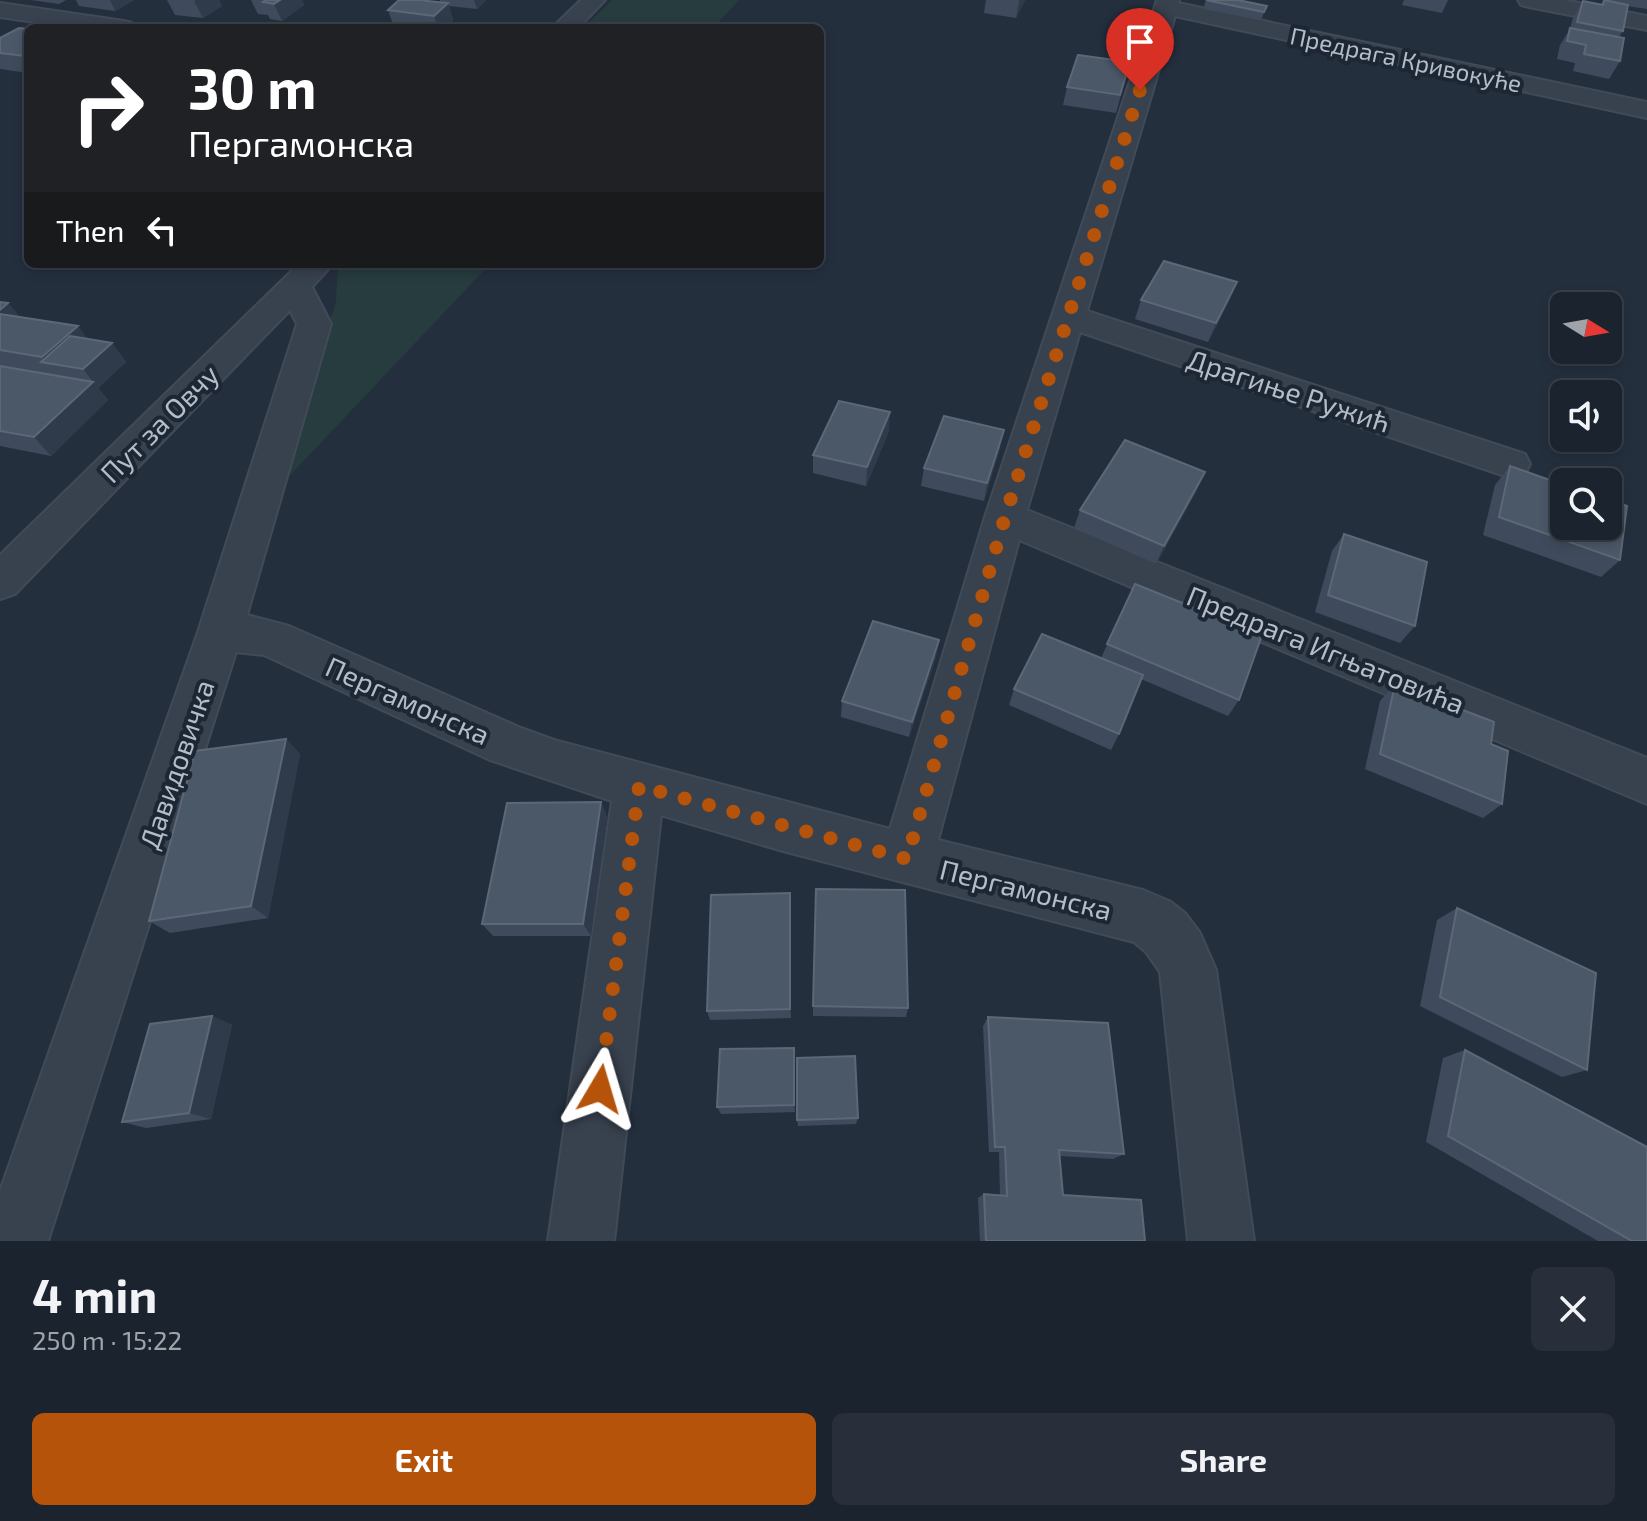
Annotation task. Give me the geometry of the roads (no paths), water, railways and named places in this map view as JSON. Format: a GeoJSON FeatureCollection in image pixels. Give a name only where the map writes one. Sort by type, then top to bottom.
{"type":"FeatureCollection","features":[{"type":"Feature","properties":{"kind":"street"},"geometry":{"type":"LineString","coordinates":[[568,24],[594,0]]}},
{"type":"Feature","properties":{"kind":"street"},"geometry":{"type":"LineString","coordinates":[[1529,0],[1647,23]]}},
{"type":"Feature","properties":{"kind":"street"},"geometry":{"type":"LineString","coordinates":[[907,859],[1005,517],[1166,4]]}},
{"type":"Feature","properties":{"kind":"street","name":"Предрага Кривокуће"},"geometry":{"type":"LineString","coordinates":[[1166,4],[1647,110]]}},
{"type":"Feature","properties":{"kind":"street"},"geometry":{"type":"LineString","coordinates":[[0,10],[96,24]]}},
{"type":"Feature","properties":{"kind":"street","name":"Пут за Овчу"},"geometry":{"type":"LineString","coordinates":[[0,582],[306,275]]}},
{"type":"Feature","properties":{"kind":"street","name":"Давидовичка"},"geometry":{"type":"LineString","coordinates":[[15,1241],[219,635],[314,324],[306,275]]}},
{"type":"Feature","properties":{"kind":"street","name":"Драгиње Ружић"},"geometry":{"type":"LineString","coordinates":[[1067,316],[1511,464]]}},
{"type":"Feature","properties":{"kind":"street","name":"Предрага Игњатовића"},"geometry":{"type":"LineString","coordinates":[[1005,517],[1647,781]]}},
{"type":"Feature","properties":{"kind":"street","name":"Пергамонска"},"geometry":{"type":"LineString","coordinates":[[219,635],[248,633],[273,639],[507,745],[554,762],[907,859],[1143,917],[1163,926],[1177,943],[1188,970],[1221,1241]]}},
{"type":"Feature","properties":{"kind":"street"},"geometry":{"type":"LineString","coordinates":[[581,1241],[639,786]]}}]}
